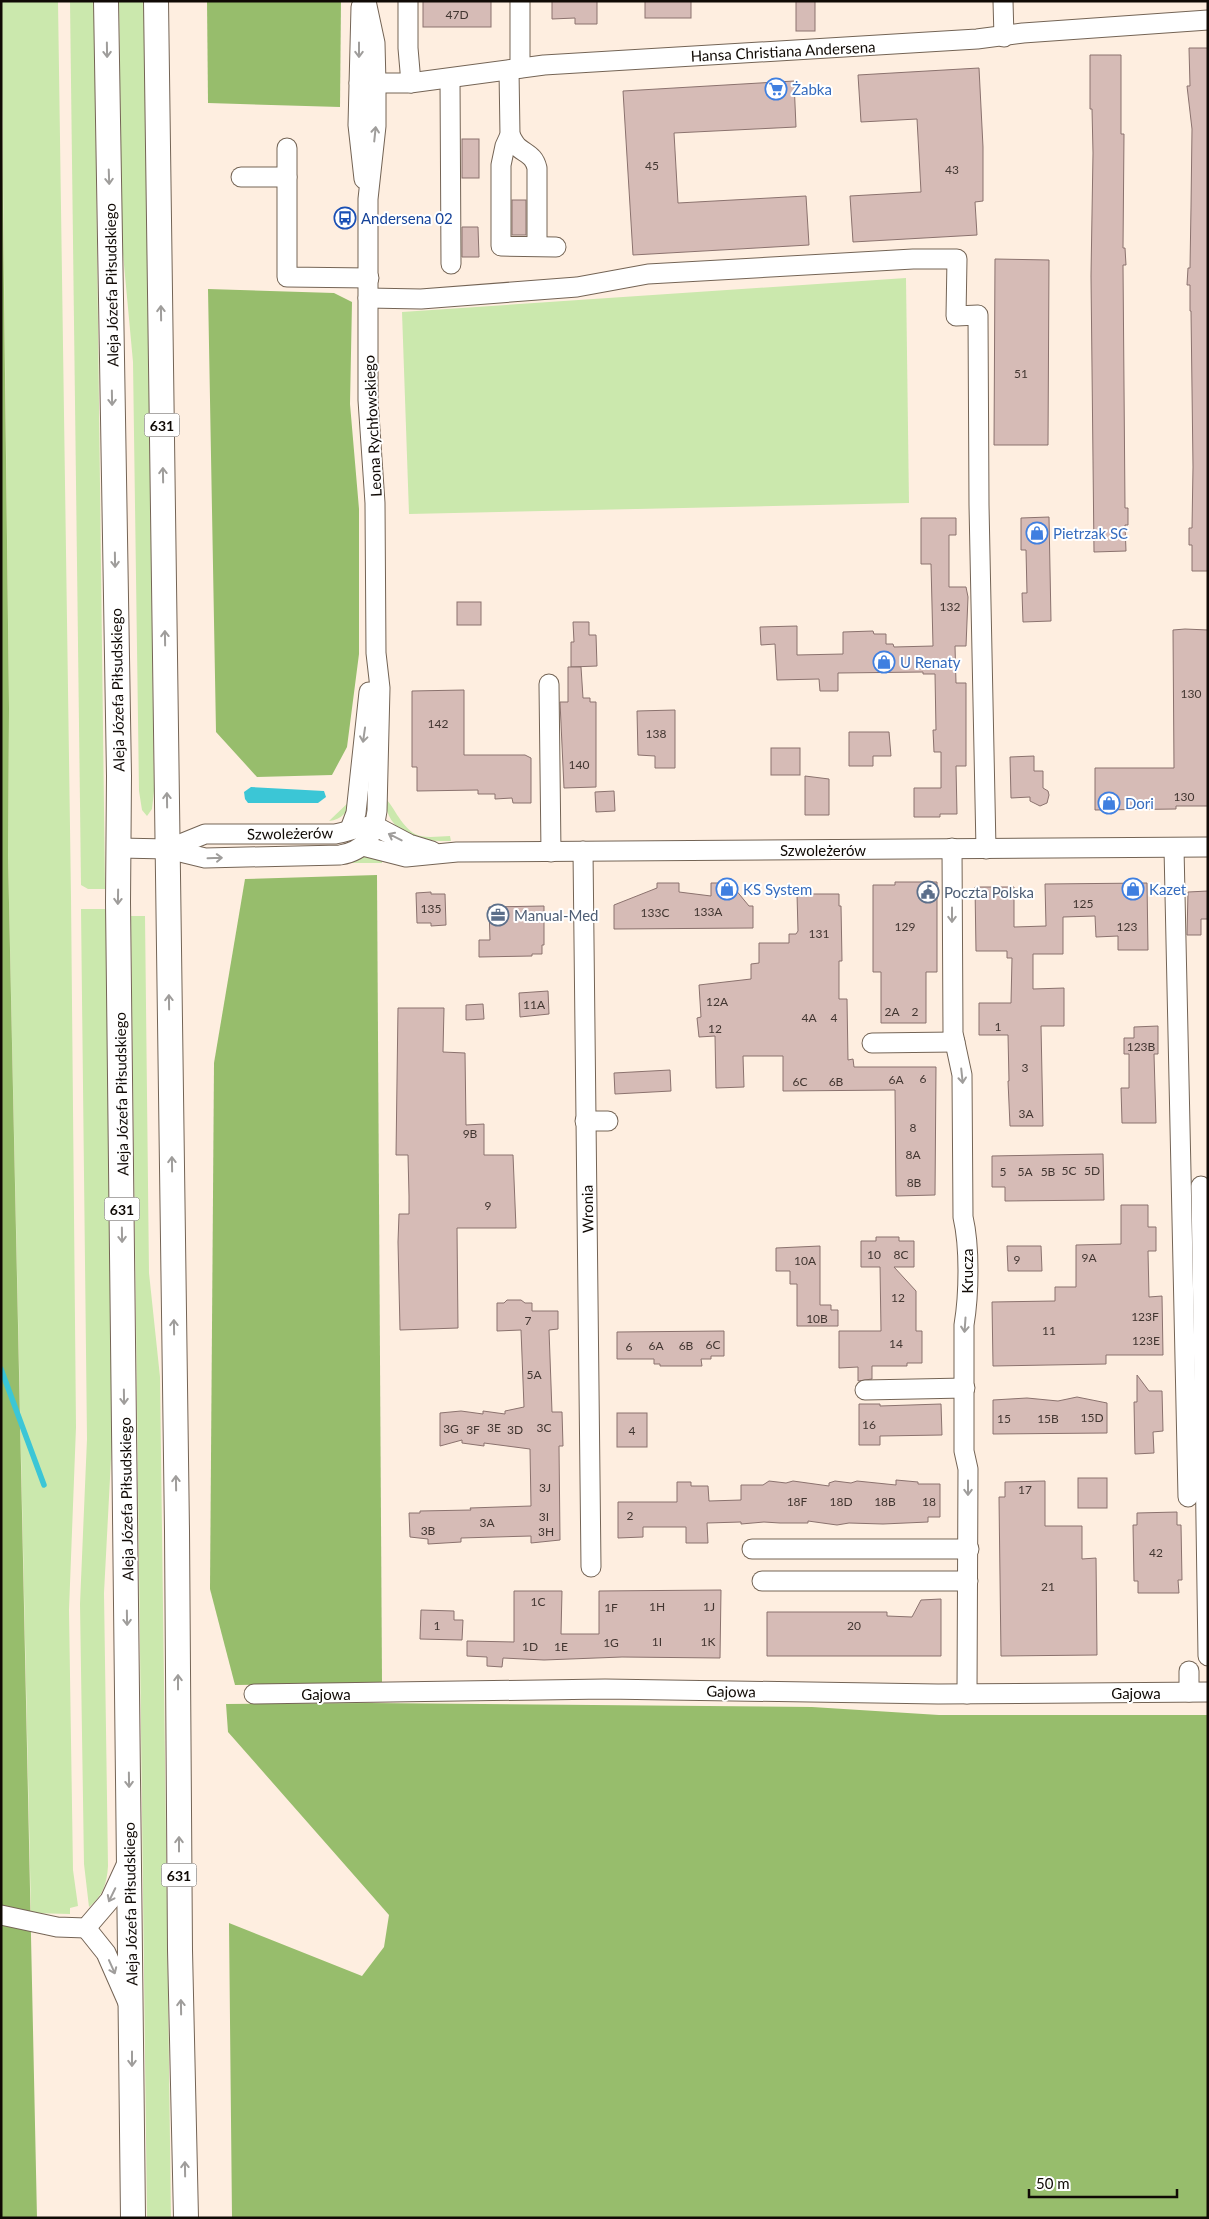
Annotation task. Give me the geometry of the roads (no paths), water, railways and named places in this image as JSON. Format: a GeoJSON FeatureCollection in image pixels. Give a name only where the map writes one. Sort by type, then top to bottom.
{"type":"FeatureCollection","features":[{"type":"Feature","properties":{"kind":"main road","name":"Aleja Józefa Piłsudskiego"},"geometry":{"type":"LineString","coordinates":[[106,1],[119,848],[118,902],[133,2218]]}},
{"type":"Feature","properties":{"kind":"main road","name":"631"},"geometry":{"type":"LineString","coordinates":[[156,1],[168,849],[180,1960],[186,2218]]}},
{"type":"Feature","properties":{"kind":"street","name":"Leona Rychłowskiego"},"geometry":{"type":"LineString","coordinates":[[362,1],[359,43],[376,126],[368,200],[368,400],[375,503],[376,653],[380,688],[378,812],[375,826]]}},
{"type":"Feature","properties":{"kind":"street","name":"Leona Rychłowskiego"},"geometry":{"type":"LineString","coordinates":[[366,1],[375,43],[367,83]]}},
{"type":"Feature","properties":{"kind":"street"},"geometry":{"type":"LineString","coordinates":[[408,1],[408,48],[411,83]]}},
{"type":"Feature","properties":{"kind":"street"},"geometry":{"type":"LineString","coordinates":[[520,1],[510,135],[505,146],[501,165],[501,246],[556,246]]}},
{"type":"Feature","properties":{"kind":"street"},"geometry":{"type":"LineString","coordinates":[[1003,1],[1004,37]]}},
{"type":"Feature","properties":{"kind":"street","name":"Hansa Christiana Andersena"},"geometry":{"type":"LineString","coordinates":[[367,83],[411,83],[568,64],[1004,37],[1023,33],[1208,20]]}},
{"type":"Feature","properties":{"kind":"street"},"geometry":{"type":"LineString","coordinates":[[450,79],[450,264]]}},
{"type":"Feature","properties":{"kind":"street"},"geometry":{"type":"LineString","coordinates":[[510,135],[517,148],[530,154],[535,160],[537,168],[537,246]]}},
{"type":"Feature","properties":{"kind":"street"},"geometry":{"type":"LineString","coordinates":[[287,148],[287,277],[369,278]]}},
{"type":"Feature","properties":{"kind":"street"},"geometry":{"type":"LineString","coordinates":[[241,177],[287,177]]}},
{"type":"Feature","properties":{"kind":"street"},"geometry":{"type":"LineString","coordinates":[[368,298],[420,299],[577,287],[648,274],[913,259],[957,259],[956,316],[978,315],[979,505],[986,848]]}},
{"type":"Feature","properties":{"kind":"street","name":"Leona Rychłowskiego"},"geometry":{"type":"LineString","coordinates":[[350,828],[356,814],[370,685],[376,653]]}},
{"type":"Feature","properties":{"kind":"street"},"geometry":{"type":"LineString","coordinates":[[549,684],[551,852]]}},
{"type":"Feature","properties":{"kind":"street","name":"Szwoleżerów"},"geometry":{"type":"LineString","coordinates":[[168,849],[205,834],[335,834],[350,828],[375,826],[437,860]]}},
{"type":"Feature","properties":{"kind":"street"},"geometry":{"type":"LineString","coordinates":[[363,846],[369,840],[375,826]]}},
{"type":"Feature","properties":{"kind":"street","name":"Szwoleżerów"},"geometry":{"type":"LineString","coordinates":[[119,848],[168,849],[205,858],[340,855],[349,854],[363,846],[399,856],[437,860],[583,851],[1208,847]]}},
{"type":"Feature","properties":{"kind":"street","name":"Krucza"},"geometry":{"type":"LineString","coordinates":[[952,848],[953,1033],[962,1075],[963,1217],[967,1233],[964,1388],[964,1451],[968,1469],[969,1549],[967,1694]]}},
{"type":"Feature","properties":{"kind":"street"},"geometry":{"type":"LineString","coordinates":[[1174,848],[1188,1498]]}},
{"type":"Feature","properties":{"kind":"street","name":"Wronia"},"geometry":{"type":"LineString","coordinates":[[583,851],[591,1566]]}},
{"type":"Feature","properties":{"kind":"street"},"geometry":{"type":"LineString","coordinates":[[872,1043],[955,1042]]}},
{"type":"Feature","properties":{"kind":"street"},"geometry":{"type":"LineString","coordinates":[[585,1121],[608,1121]]}},
{"type":"Feature","properties":{"kind":"street"},"geometry":{"type":"LineString","coordinates":[[1201,1186],[1208,1656]]}},
{"type":"Feature","properties":{"kind":"street"},"geometry":{"type":"LineString","coordinates":[[865,1390],[964,1388]]}},
{"type":"Feature","properties":{"kind":"street"},"geometry":{"type":"LineString","coordinates":[[752,1549],[969,1549]]}},
{"type":"Feature","properties":{"kind":"street"},"geometry":{"type":"LineString","coordinates":[[762,1581],[968,1581]]}},
{"type":"Feature","properties":{"kind":"street"},"geometry":{"type":"LineString","coordinates":[[1188,1692],[1189,1671]]}},
{"type":"Feature","properties":{"kind":"street","name":"Gajowa"},"geometry":{"type":"LineString","coordinates":[[254,1694],[606,1689],[967,1694],[1208,1692]]}},
{"type":"Feature","properties":{"kind":"street"},"geometry":{"type":"LineString","coordinates":[[86,1928],[110,1900],[130,1857]]}},
{"type":"Feature","properties":{"kind":"street"},"geometry":{"type":"LineString","coordinates":[[1,1915],[57,1927],[86,1928],[106,1953],[132,2010]]}},
{"type":"Feature","properties":{"kind":"water"},"geometry":{"type":"Polygon","coordinates":[[[251,787],[324,791],[326,797],[318,803],[248,803],[244,792],[251,787]]]}},
{"type":"Feature","properties":{"kind":"waterway"},"geometry":{"type":"LineString","coordinates":[[1,1369],[44,1485]]}},
{"type":"Feature","properties":{"kind":"place","name":"Żabka"},"geometry":{"type":"Point","coordinates":[776,89]}},
{"type":"Feature","properties":{"kind":"place","name":"Andersena 02"},"geometry":{"type":"Point","coordinates":[345,218]}},
{"type":"Feature","properties":{"kind":"place","name":"Pietrzak SC"},"geometry":{"type":"Point","coordinates":[1037,533]}},
{"type":"Feature","properties":{"kind":"place","name":"U Renaty"},"geometry":{"type":"Point","coordinates":[884,662]}},
{"type":"Feature","properties":{"kind":"place","name":"Dori"},"geometry":{"type":"Point","coordinates":[1109,803]}},
{"type":"Feature","properties":{"kind":"place","name":"KS System"},"geometry":{"type":"Point","coordinates":[727,889]}},
{"type":"Feature","properties":{"kind":"place","name":"Kazet"},"geometry":{"type":"Point","coordinates":[1133,889]}},
{"type":"Feature","properties":{"kind":"place","name":"Poczta Polska"},"geometry":{"type":"Point","coordinates":[928,892]}},
{"type":"Feature","properties":{"kind":"place","name":"Manual-Med"},"geometry":{"type":"Point","coordinates":[498,915]}}]}
